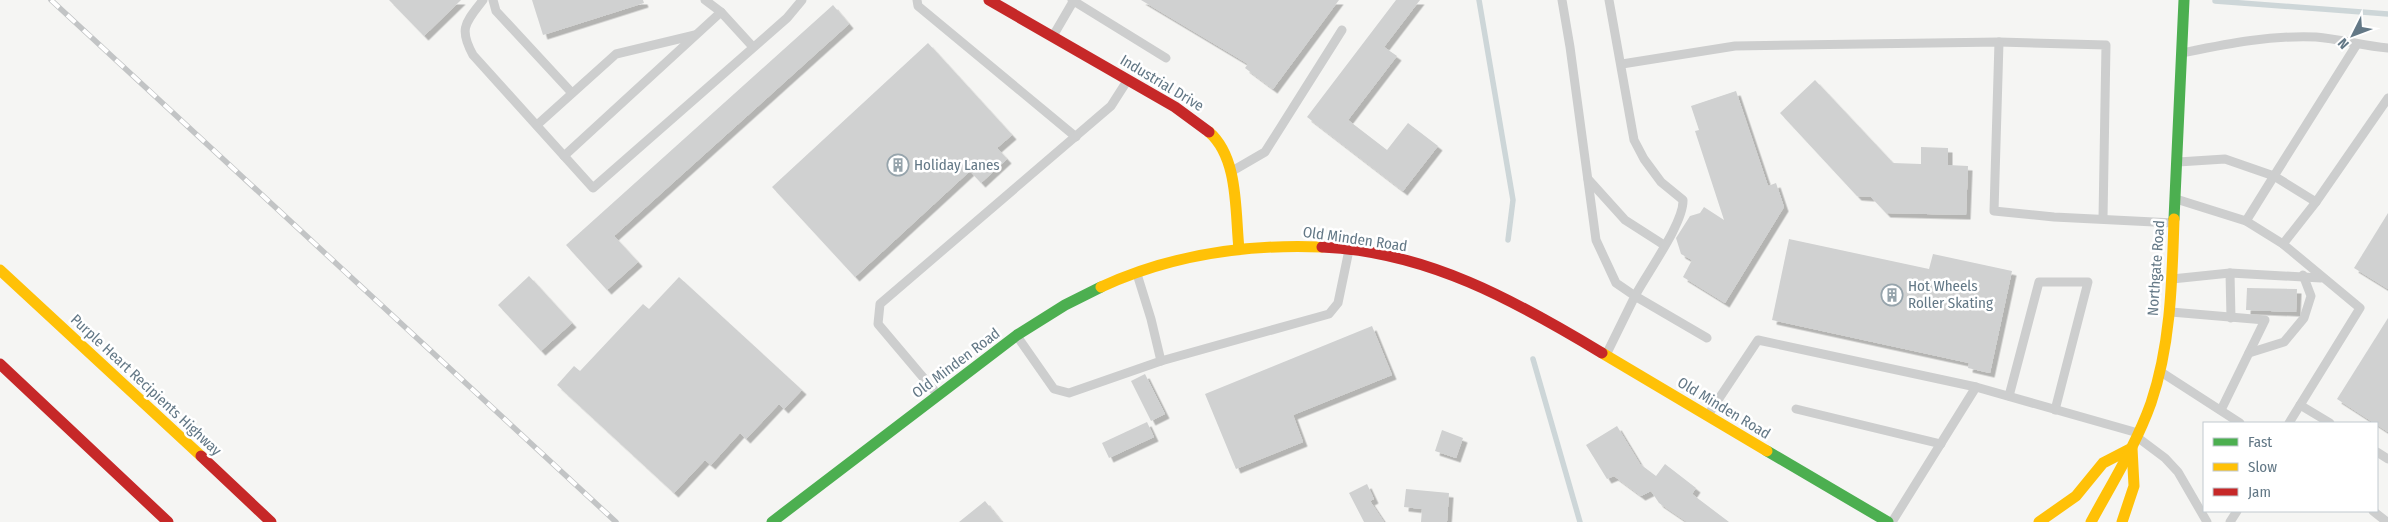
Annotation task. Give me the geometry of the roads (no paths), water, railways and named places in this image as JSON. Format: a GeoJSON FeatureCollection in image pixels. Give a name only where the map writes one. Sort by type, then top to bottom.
{"type":"FeatureCollection","features":[{"type":"Feature","properties":{"kind":"main road","name":"Industrial Drive"},"geometry":{"type":"LineString","coordinates":[[990,0],[1203,126],[1219,143],[1228,157],[1232,171],[1240,249]]}},
{"type":"Feature","properties":{"kind":"main road","name":"Northgate Road"},"geometry":{"type":"LineString","coordinates":[[2091,522],[2136,440],[2160,371],[2172,279],[2184,0]]}},
{"type":"Feature","properties":{"kind":"main road","name":"Old Minden Road"},"geometry":{"type":"LineString","coordinates":[[772,522],[1017,335],[1056,310],[1137,273],[1184,259],[1240,249],[1301,246],[1349,250],[1408,260],[1469,281],[1500,296],[1605,355],[1888,522]]}},
{"type":"Feature","properties":{"kind":"main road","name":"Purple Heart Recipients Highway"},"geometry":{"type":"LineString","coordinates":[[0,270],[271,522]]}},
{"type":"Feature","properties":{"kind":"main road"},"geometry":{"type":"LineString","coordinates":[[0,364],[168,522]]}},
{"type":"Feature","properties":{"kind":"main road"},"geometry":{"type":"LineString","coordinates":[[2039,522],[2056,512],[2076,496],[2103,462],[2136,440]]}},
{"type":"Feature","properties":{"kind":"main road"},"geometry":{"type":"LineString","coordinates":[[2122,522],[2134,486],[2136,440]]}},
{"type":"Feature","properties":{"kind":"lane"},"geometry":{"type":"LineString","coordinates":[[483,0],[467,21],[464,40],[473,55],[593,188],[787,18],[802,0]]}},
{"type":"Feature","properties":{"kind":"lane"},"geometry":{"type":"LineString","coordinates":[[493,0],[496,11],[572,93]]}},
{"type":"Feature","properties":{"kind":"lane"},"geometry":{"type":"LineString","coordinates":[[705,0],[722,12],[753,47]]}},
{"type":"Feature","properties":{"kind":"lane"},"geometry":{"type":"LineString","coordinates":[[917,0],[918,6],[1076,137]]}},
{"type":"Feature","properties":{"kind":"lane"},"geometry":{"type":"LineString","coordinates":[[1053,37],[1073,0],[1166,58]]}},
{"type":"Feature","properties":{"kind":"lane"},"geometry":{"type":"LineString","coordinates":[[1562,0],[1596,240],[1616,283],[1634,296],[1707,338]]}},
{"type":"Feature","properties":{"kind":"lane"},"geometry":{"type":"LineString","coordinates":[[1605,355],[1634,296],[1664,245],[1683,206],[1682,200],[1661,182],[1644,159],[1634,140],[1622,64],[1609,0]]}},
{"type":"Feature","properties":{"kind":"lane"},"geometry":{"type":"LineString","coordinates":[[564,156],[722,12]]}},
{"type":"Feature","properties":{"kind":"lane"},"geometry":{"type":"LineString","coordinates":[[1232,171],[1265,152],[1342,30]]}},
{"type":"Feature","properties":{"kind":"lane"},"geometry":{"type":"LineString","coordinates":[[537,125],[616,54],[697,34]]}},
{"type":"Feature","properties":{"kind":"lane"},"geometry":{"type":"LineString","coordinates":[[2182,53],[2244,40],[2276,37],[2318,38],[2388,48]]}},
{"type":"Feature","properties":{"kind":"lane"},"geometry":{"type":"LineString","coordinates":[[1622,64],[1735,46],[1999,42],[2106,45],[2103,218]]}},
{"type":"Feature","properties":{"kind":"lane"},"geometry":{"type":"LineString","coordinates":[[1999,42],[1994,210],[2054,217],[2174,223]]}},
{"type":"Feature","properties":{"kind":"lane"},"geometry":{"type":"LineString","coordinates":[[2246,221],[2357,44]]}},
{"type":"Feature","properties":{"kind":"lane"},"geometry":{"type":"LineString","coordinates":[[938,395],[878,324],[880,304],[1111,106],[1128,80]]}},
{"type":"Feature","properties":{"kind":"lane"},"geometry":{"type":"LineString","coordinates":[[2283,244],[2316,202],[2388,98]]}},
{"type":"Feature","properties":{"kind":"lane"},"geometry":{"type":"LineString","coordinates":[[2177,162],[2225,159],[2274,176],[2316,202]]}},
{"type":"Feature","properties":{"kind":"lane"},"geometry":{"type":"LineString","coordinates":[[1588,179],[1625,220],[1664,245]]}},
{"type":"Feature","properties":{"kind":"lane"},"geometry":{"type":"LineString","coordinates":[[2175,199],[2246,221],[2283,244],[2360,308],[2290,422]]}},
{"type":"Feature","properties":{"kind":"lane"},"geometry":{"type":"LineString","coordinates":[[1017,335],[1054,389],[1069,392],[1161,361],[1329,314],[1338,303],[1349,250]]}},
{"type":"Feature","properties":{"kind":"lane"},"geometry":{"type":"LineString","coordinates":[[1137,273],[1161,361]]}},
{"type":"Feature","properties":{"kind":"lane"},"geometry":{"type":"LineString","coordinates":[[2172,279],[2230,273],[2303,275],[2322,278]]}},
{"type":"Feature","properties":{"kind":"lane"},"geometry":{"type":"LineString","coordinates":[[2230,273],[2231,318]]}},
{"type":"Feature","properties":{"kind":"lane"},"geometry":{"type":"LineString","coordinates":[[2249,354],[2284,342],[2304,318],[2312,296],[2303,275]]}},
{"type":"Feature","properties":{"kind":"lane"},"geometry":{"type":"LineString","coordinates":[[2009,396],[2039,282],[2088,282],[2055,410]]}},
{"type":"Feature","properties":{"kind":"lane"},"geometry":{"type":"LineString","coordinates":[[2168,312],[2265,320],[2221,410]]}},
{"type":"Feature","properties":{"kind":"lane"},"geometry":{"type":"LineString","coordinates":[[1707,415],[1758,340],[1976,387],[2055,410],[2136,440],[2165,458],[2178,472],[2207,522]]}},
{"type":"Feature","properties":{"kind":"lane"},"geometry":{"type":"LineString","coordinates":[[2160,371],[2239,422]]}},
{"type":"Feature","properties":{"kind":"lane"},"geometry":{"type":"LineString","coordinates":[[1892,522],[1976,387]]}},
{"type":"Feature","properties":{"kind":"lane"},"geometry":{"type":"LineString","coordinates":[[2300,405],[2328,422]]}},
{"type":"Feature","properties":{"kind":"lane"},"geometry":{"type":"LineString","coordinates":[[1796,410],[1941,444]]}},
{"type":"Feature","properties":{"kind":"lane"},"geometry":{"type":"LineString","coordinates":[[2374,512],[2388,522]]}},
{"type":"Feature","properties":{"kind":"waterway"},"geometry":{"type":"LineString","coordinates":[[1479,0],[1513,200],[1508,240]]}},
{"type":"Feature","properties":{"kind":"waterway"},"geometry":{"type":"LineString","coordinates":[[2215,1],[2388,14]]}},
{"type":"Feature","properties":{"kind":"waterway"},"geometry":{"type":"LineString","coordinates":[[1533,359],[1580,522]]}},
{"type":"Feature","properties":{"kind":"railway"},"geometry":{"type":"LineString","coordinates":[[51,0],[616,522]]}},
{"type":"Feature","properties":{"kind":"place","name":"Holiday Lanes"},"geometry":{"type":"Point","coordinates":[898,165]}},
{"type":"Feature","properties":{"kind":"place","name":"Hot Wheels Roller Skating"},"geometry":{"type":"Point","coordinates":[1892,295]}}]}
